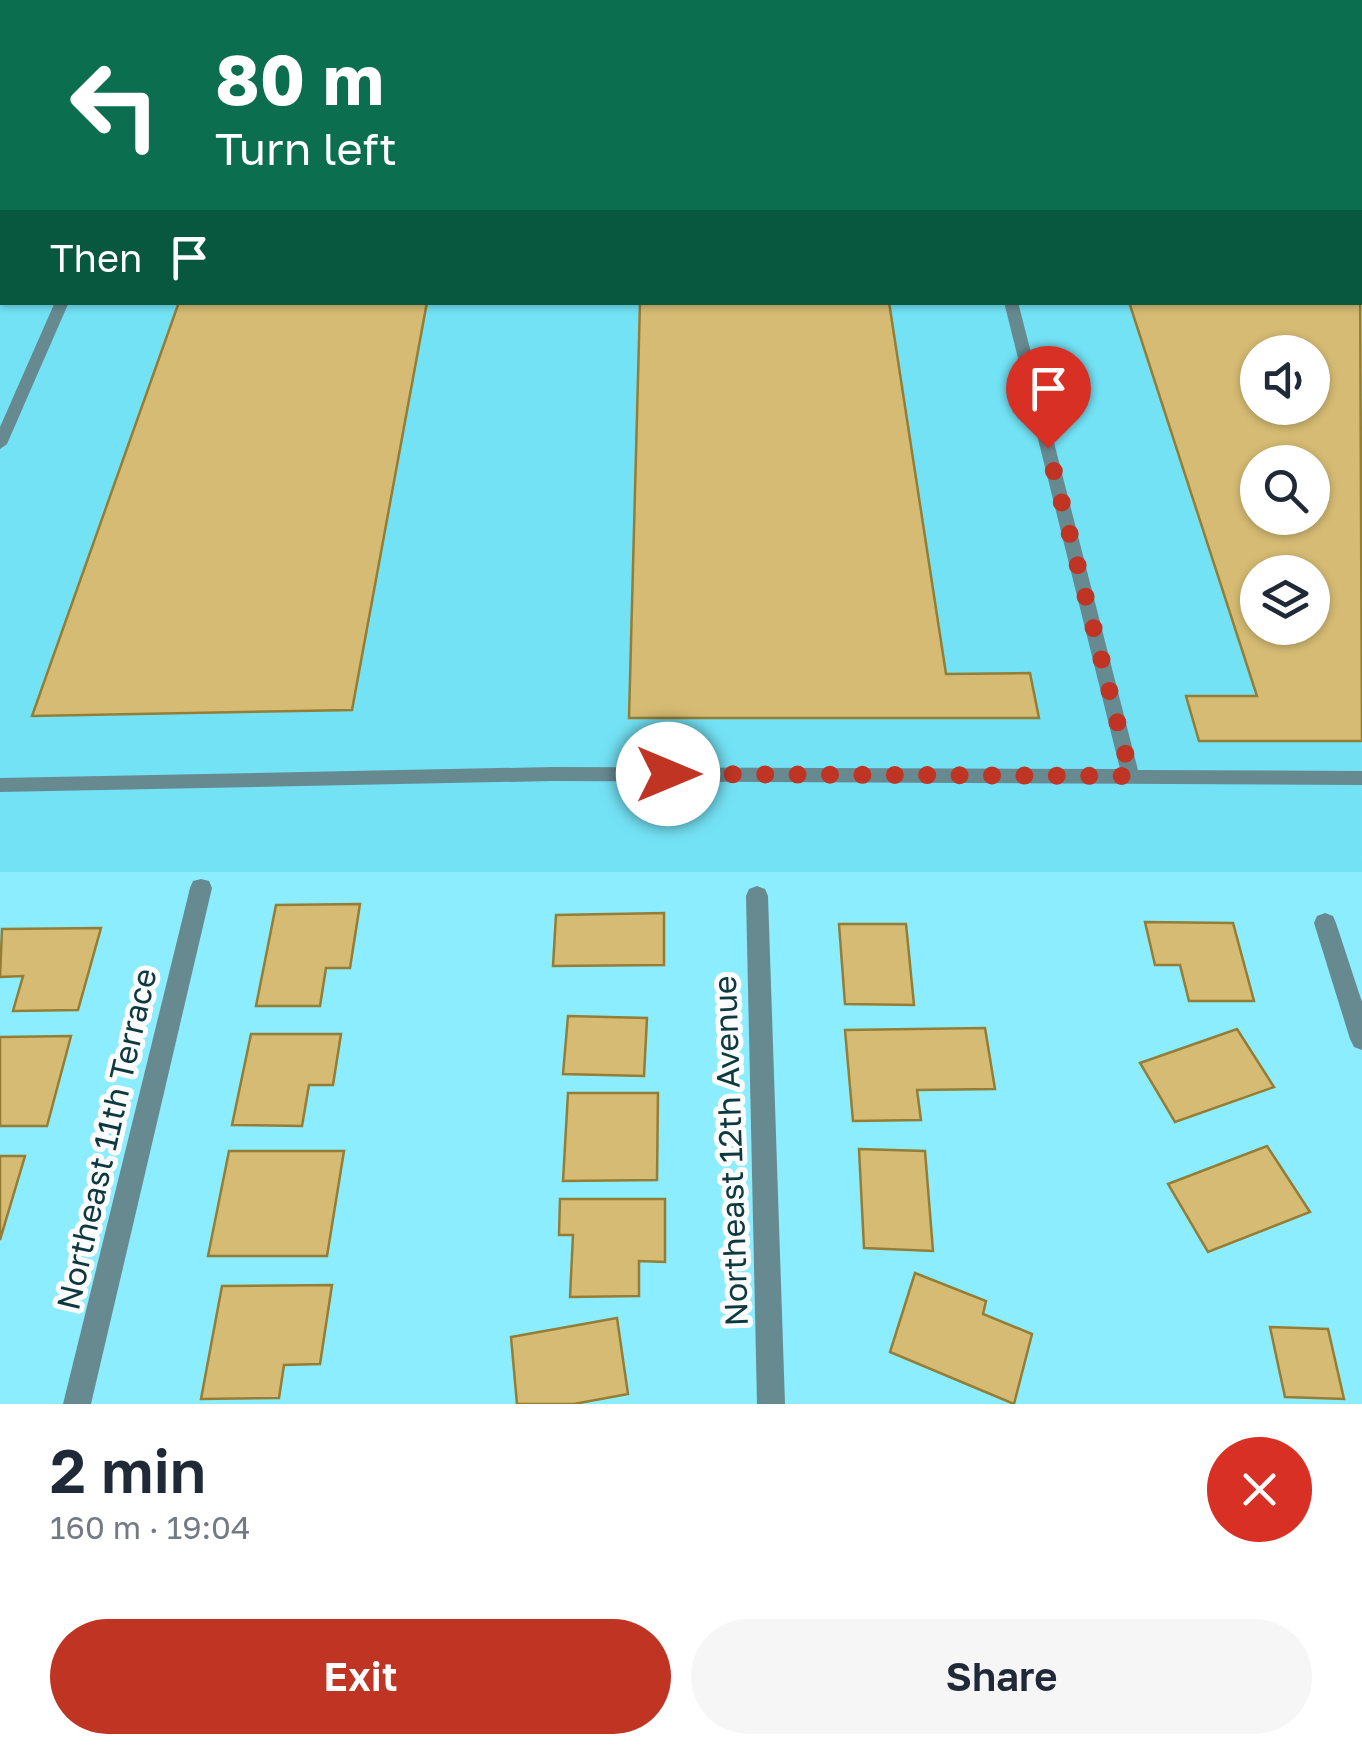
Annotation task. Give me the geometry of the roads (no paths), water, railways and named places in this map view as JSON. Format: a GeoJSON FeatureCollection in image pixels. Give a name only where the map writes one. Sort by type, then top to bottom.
{"type":"FeatureCollection","features":[{"type":"Feature","properties":{"kind":"street","name":"Northeast 11th Terrace"},"geometry":{"type":"LineString","coordinates":[[77,1404],[200,888]]}},
{"type":"Feature","properties":{"kind":"street","name":"Northeast 12th Avenue"},"geometry":{"type":"LineString","coordinates":[[756,896],[771,1404]]}},
{"type":"Feature","properties":{"kind":"street"},"geometry":{"type":"LineString","coordinates":[[1325,923],[1362,1039]]}},
{"type":"Feature","properties":{"kind":"lane"},"geometry":{"type":"LineString","coordinates":[[0,444],[61,305]]}},
{"type":"Feature","properties":{"kind":"lane"},"geometry":{"type":"LineString","coordinates":[[1013,305],[1131,776]]}},
{"type":"Feature","properties":{"kind":"lane"},"geometry":{"type":"LineString","coordinates":[[0,786],[552,774],[1362,778]]}}]}
